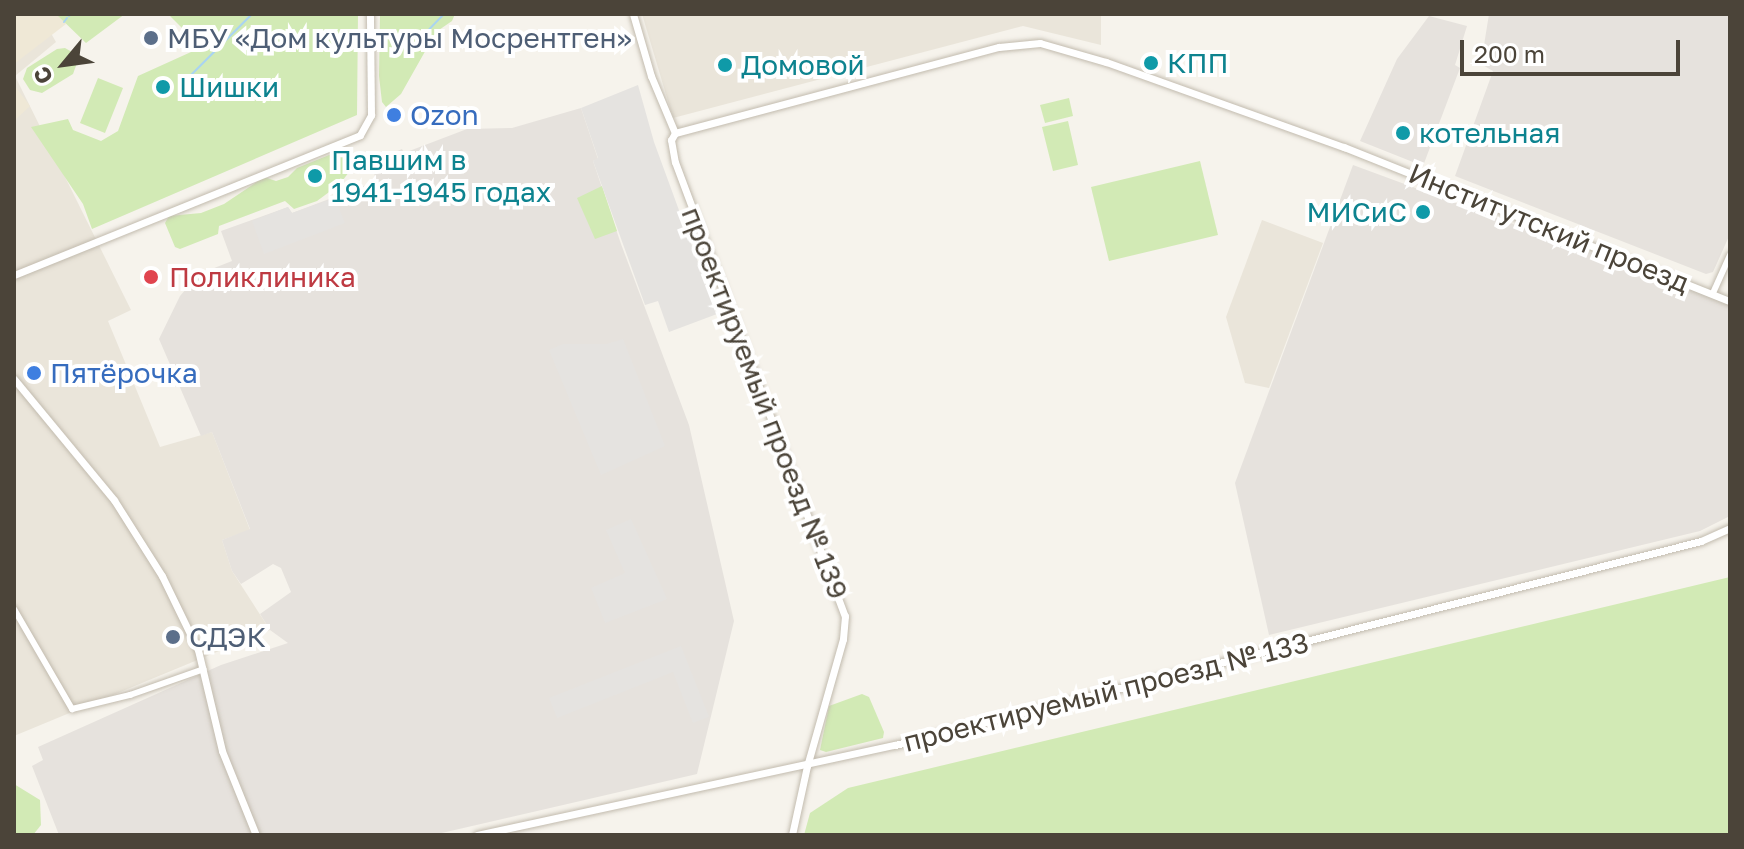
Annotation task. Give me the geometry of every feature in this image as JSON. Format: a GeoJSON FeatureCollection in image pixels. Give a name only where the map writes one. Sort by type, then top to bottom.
{"type":"FeatureCollection","features":[{"type":"Feature","properties":{"kind":"street"},"geometry":{"type":"LineString","coordinates":[[14,275],[360,135],[371,115],[370,14]]}},
{"type":"Feature","properties":{"kind":"street","name":"проектируемый проезд № 139"},"geometry":{"type":"LineString","coordinates":[[633,14],[651,76],[675,133],[671,140],[675,162],[845,616],[843,639],[807,766],[792,835]]}},
{"type":"Feature","properties":{"kind":"street","name":"Институтский проезд"},"geometry":{"type":"LineString","coordinates":[[675,133],[1007,45],[1040,43],[1114,65],[1367,156],[1730,301]]}},
{"type":"Feature","properties":{"kind":"street"},"geometry":{"type":"LineString","coordinates":[[1713,293],[1730,255]]}},
{"type":"Feature","properties":{"kind":"street"},"geometry":{"type":"LineString","coordinates":[[14,379],[68,440],[148,551],[198,650],[222,751],[256,835]]}},
{"type":"Feature","properties":{"kind":"street","name":"проектируемый проезд № 133"},"geometry":{"type":"LineString","coordinates":[[477,835],[807,766],[1701,541],[1730,528]]}},
{"type":"Feature","properties":{"kind":"street"},"geometry":{"type":"LineString","coordinates":[[14,609],[72,709],[130,695],[204,669]]}},
{"type":"Feature","properties":{"kind":"shaded area"},"geometry":{"type":"Polygon","coordinates":[[[14,14],[40,14],[56,42],[15,76],[131,310],[108,321],[160,447],[212,432],[250,530],[222,540],[232,571],[270,630],[14,736],[14,14]]]}},
{"type":"Feature","properties":{"kind":"shaded area"},"geometry":{"type":"Polygon","coordinates":[[[14,14],[58,14],[66,24],[14,64],[14,14]]]}},
{"type":"Feature","properties":{"kind":"shaded area"},"geometry":{"type":"Polygon","coordinates":[[[642,14],[1101,14],[1101,45],[1023,26],[673,118],[642,14]]]}},
{"type":"Feature","properties":{"kind":"shaded area"},"geometry":{"type":"Polygon","coordinates":[[[1489,14],[1730,14],[1730,234],[1713,272],[1706,274],[1455,176],[1493,71],[1481,64],[1489,14]]]}},
{"type":"Feature","properties":{"kind":"shaded area"},"geometry":{"type":"Polygon","coordinates":[[[1429,16],[1467,26],[1455,65],[1460,68],[1423,166],[1360,141],[1397,59],[1429,16]]]}},
{"type":"Feature","properties":{"kind":"shaded area"},"geometry":{"type":"Polygon","coordinates":[[[14,85],[30,106],[14,121],[14,85]]]}},
{"type":"Feature","properties":{"kind":"shaded area"},"geometry":{"type":"Polygon","coordinates":[[[638,85],[654,142],[717,314],[669,332],[658,301],[645,305],[593,161],[598,158],[581,108],[638,85]]]}},
{"type":"Feature","properties":{"kind":"shaded area"},"geometry":{"type":"Polygon","coordinates":[[[581,108],[598,159],[593,161],[621,244],[689,425],[734,621],[697,774],[433,835],[59,835],[32,766],[43,760],[38,747],[221,665],[288,643],[270,630],[260,614],[291,592],[281,568],[273,564],[241,584],[232,571],[222,540],[250,529],[212,432],[201,436],[159,339],[180,296],[199,274],[232,261],[221,231],[288,207],[292,213],[377,181],[370,163],[402,149],[404,153],[467,129],[512,128],[581,108]]]}},
{"type":"Feature","properties":{"kind":"shaded area"},"geometry":{"type":"Polygon","coordinates":[[[1353,165],[1730,304],[1730,516],[1700,531],[1269,635],[1235,483],[1353,165]]]}},
{"type":"Feature","properties":{"kind":"shaded area"},"geometry":{"type":"Polygon","coordinates":[[[335,198],[345,223],[264,254],[252,221],[288,207],[292,213],[335,198]]]}},
{"type":"Feature","properties":{"kind":"shaded area"},"geometry":{"type":"Polygon","coordinates":[[[1262,220],[1323,243],[1269,388],[1245,383],[1226,317],[1262,220]]]}},
{"type":"Feature","properties":{"kind":"shaded area"},"geometry":{"type":"Polygon","coordinates":[[[623,339],[665,446],[601,475],[549,350],[563,344],[607,344],[623,339]]]}},
{"type":"Feature","properties":{"kind":"shaded area"},"geometry":{"type":"Polygon","coordinates":[[[631,519],[667,599],[605,623],[591,588],[625,573],[606,530],[631,519]]]}},
{"type":"Feature","properties":{"kind":"shaded area"},"geometry":{"type":"Polygon","coordinates":[[[681,646],[709,717],[693,723],[673,672],[557,718],[549,698],[681,646]]]}},
{"type":"Feature","properties":{"kind":"green space"},"geometry":{"type":"Polygon","coordinates":[[[56,14],[125,14],[86,43],[56,14]]]}},
{"type":"Feature","properties":{"kind":"green space"},"geometry":{"type":"Polygon","coordinates":[[[168,14],[358,14],[357,115],[92,229],[83,204],[31,127],[68,119],[73,130],[101,141],[118,131],[138,76],[191,52],[185,31],[168,14]]]}},
{"type":"Feature","properties":{"kind":"green space"},"geometry":{"type":"Polygon","coordinates":[[[380,14],[455,14],[452,21],[436,32],[401,94],[386,107],[382,102],[379,76],[380,14]]]}},
{"type":"Feature","properties":{"kind":"green space"},"geometry":{"type":"Polygon","coordinates":[[[65,48],[72,52],[77,63],[73,74],[42,93],[30,90],[23,79],[27,68],[57,49],[65,48]]]}},
{"type":"Feature","properties":{"kind":"green space"},"geometry":{"type":"Polygon","coordinates":[[[98,78],[123,88],[105,133],[80,123],[98,78]]]}},
{"type":"Feature","properties":{"kind":"green space"},"geometry":{"type":"Polygon","coordinates":[[[1069,98],[1073,116],[1045,123],[1040,105],[1069,98]]]}},
{"type":"Feature","properties":{"kind":"green space"},"geometry":{"type":"Polygon","coordinates":[[[1068,121],[1078,165],[1053,171],[1042,127],[1068,121]]]}},
{"type":"Feature","properties":{"kind":"green space"},"geometry":{"type":"Polygon","coordinates":[[[352,150],[355,156],[352,168],[340,184],[317,201],[294,209],[285,201],[219,226],[218,234],[180,249],[175,247],[165,223],[169,216],[201,213],[224,204],[264,177],[276,181],[288,177],[297,168],[339,151],[352,150]]]}},
{"type":"Feature","properties":{"kind":"green space"},"geometry":{"type":"Polygon","coordinates":[[[1200,161],[1218,235],[1109,261],[1091,187],[1200,161]]]}},
{"type":"Feature","properties":{"kind":"green space"},"geometry":{"type":"Polygon","coordinates":[[[602,186],[617,231],[595,239],[577,198],[602,186]]]}},
{"type":"Feature","properties":{"kind":"green space"},"geometry":{"type":"Polygon","coordinates":[[[1730,577],[1730,835],[804,835],[810,813],[848,788],[1730,577]]]}},
{"type":"Feature","properties":{"kind":"green space"},"geometry":{"type":"Polygon","coordinates":[[[862,694],[869,697],[884,732],[883,738],[826,752],[820,750],[829,706],[862,694]]]}},
{"type":"Feature","properties":{"kind":"green space"},"geometry":{"type":"Polygon","coordinates":[[[14,784],[40,800],[41,825],[33,835],[14,835],[14,784]]]}},
{"type":"Feature","properties":{"kind":"waterway"},"geometry":{"type":"LineString","coordinates":[[187,79],[252,14]]}},
{"type":"Feature","properties":{"kind":"waterway"},"geometry":{"type":"LineString","coordinates":[[410,49],[444,14]]}},
{"type":"Feature","properties":{"kind":"waterway"},"geometry":{"type":"LineString","coordinates":[[64,22],[67,18]]}},
{"type":"Feature","properties":{"kind":"place","name":"МБУ «Дом культуры Мосрентген»"},"geometry":{"type":"Point","coordinates":[151,38]}},
{"type":"Feature","properties":{"kind":"place","name":"КПП"},"geometry":{"type":"Point","coordinates":[1151,63]}},
{"type":"Feature","properties":{"kind":"place","name":"Домовой"},"geometry":{"type":"Point","coordinates":[725,65]}},
{"type":"Feature","properties":{"kind":"place","name":"Шишки"},"geometry":{"type":"Point","coordinates":[163,87]}},
{"type":"Feature","properties":{"kind":"place","name":"Ozon"},"geometry":{"type":"Point","coordinates":[394,115]}},
{"type":"Feature","properties":{"kind":"place","name":"котельная"},"geometry":{"type":"Point","coordinates":[1403,133]}},
{"type":"Feature","properties":{"kind":"place","name":"Павшим в 1941-1945 годах"},"geometry":{"type":"Point","coordinates":[315,176]}},
{"type":"Feature","properties":{"kind":"place","name":"МИСиС"},"geometry":{"type":"Point","coordinates":[1423,212]}},
{"type":"Feature","properties":{"kind":"place","name":"Поликлиника"},"geometry":{"type":"Point","coordinates":[151,277]}},
{"type":"Feature","properties":{"kind":"place","name":"Пятёрочка"},"geometry":{"type":"Point","coordinates":[34,373]}},
{"type":"Feature","properties":{"kind":"place","name":"СДЭК"},"geometry":{"type":"Point","coordinates":[173,637]}}]}
